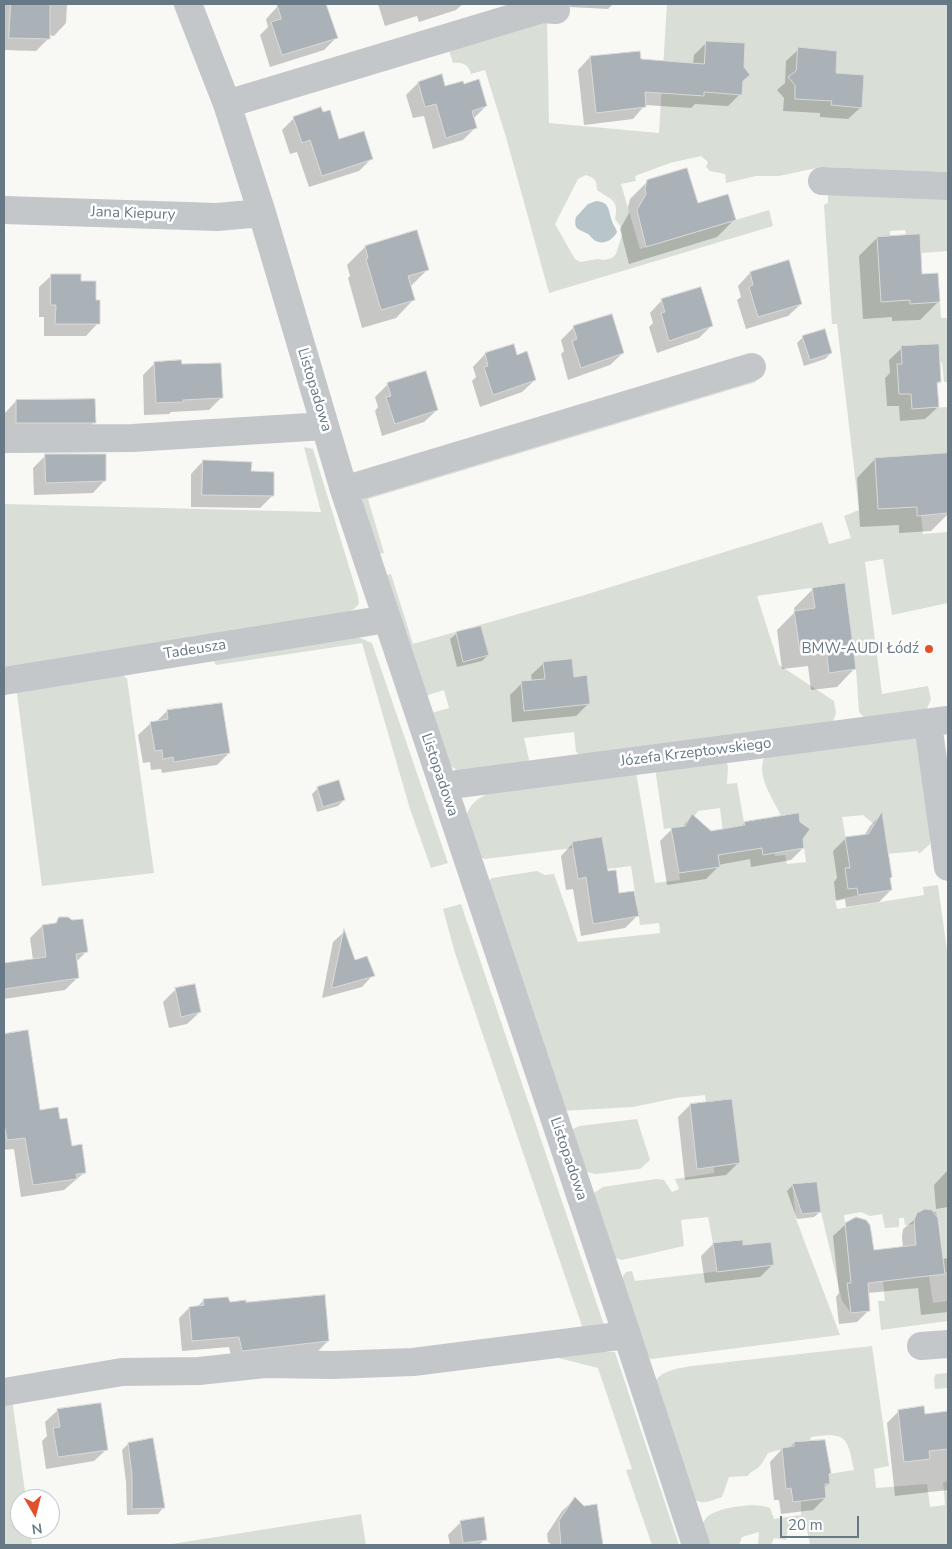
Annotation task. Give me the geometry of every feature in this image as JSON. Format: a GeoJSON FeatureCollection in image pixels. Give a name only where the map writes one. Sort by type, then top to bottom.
{"type":"FeatureCollection","features":[{"type":"Feature","properties":{"kind":"street","name":"Listopadowa"},"geometry":{"type":"LineString","coordinates":[[188,4],[227,104],[262,213],[344,490],[696,1545]]}},
{"type":"Feature","properties":{"kind":"street"},"geometry":{"type":"LineString","coordinates":[[227,104],[542,9],[556,10]]}},
{"type":"Feature","properties":{"kind":"street"},"geometry":{"type":"LineString","coordinates":[[822,181],[948,186]]}},
{"type":"Feature","properties":{"kind":"street","name":"Jana Kiepury"},"geometry":{"type":"LineString","coordinates":[[4,210],[217,217],[262,213]]}},
{"type":"Feature","properties":{"kind":"street"},"geometry":{"type":"LineString","coordinates":[[344,490],[752,367]]}},
{"type":"Feature","properties":{"kind":"street"},"geometry":{"type":"LineString","coordinates":[[4,439],[133,438],[325,426]]}},
{"type":"Feature","properties":{"kind":"street","name":"Tadeusza"},"geometry":{"type":"LineString","coordinates":[[4,680],[387,619]]}},
{"type":"Feature","properties":{"kind":"street"},"geometry":{"type":"LineString","coordinates":[[938,722],[948,867]]}},
{"type":"Feature","properties":{"kind":"street","name":"Józefa Krzeptowskiego"},"geometry":{"type":"LineString","coordinates":[[443,786],[938,722]]}},
{"type":"Feature","properties":{"kind":"street"},"geometry":{"type":"LineString","coordinates":[[4,1392],[122,1372],[199,1371],[265,1364],[333,1365],[413,1362],[627,1336]]}},
{"type":"Feature","properties":{"kind":"street"},"geometry":{"type":"LineString","coordinates":[[921,1346],[948,1344]]}},
{"type":"Feature","properties":{"kind":"shaded area"},"geometry":{"type":"Polygon","coordinates":[[[667,4],[948,4],[948,172],[821,167],[779,176],[756,176],[726,183],[725,174],[710,171],[706,167],[708,162],[701,156],[670,163],[635,176],[636,181],[621,184],[640,249],[769,210],[773,226],[549,293],[506,137],[485,70],[471,74],[465,64],[453,63],[449,50],[547,20],[549,123],[659,133],[667,4]],[[586,175],[578,179],[555,224],[575,259],[580,262],[612,258],[616,254],[622,235],[621,227],[615,219],[615,203],[597,190],[595,180],[586,175]]]}},
{"type":"Feature","properties":{"kind":"shaded area"},"geometry":{"type":"Polygon","coordinates":[[[828,190],[948,195],[948,251],[921,253],[906,235],[905,230],[890,231],[890,236],[877,237],[881,301],[910,300],[910,304],[940,302],[941,318],[948,318],[948,382],[944,382],[939,344],[902,364],[897,364],[899,394],[911,394],[912,409],[948,407],[948,454],[875,459],[878,509],[917,507],[917,515],[921,515],[923,534],[948,532],[948,603],[892,615],[883,559],[865,562],[882,694],[928,686],[931,699],[926,711],[866,719],[859,712],[856,669],[844,583],[757,596],[779,665],[834,701],[836,713],[832,724],[584,757],[576,752],[574,732],[524,738],[529,760],[526,764],[460,772],[451,766],[428,714],[449,708],[444,690],[425,696],[382,576],[391,574],[413,644],[578,597],[822,522],[829,544],[851,538],[844,516],[859,510],[837,324],[832,324],[824,205],[828,203],[828,190]]]}},
{"type":"Feature","properties":{"kind":"shaded area"},"geometry":{"type":"Polygon","coordinates":[[[596,201],[606,205],[617,232],[610,240],[604,242],[597,242],[589,234],[576,227],[575,224],[576,217],[588,204],[596,201]]]}},
{"type":"Feature","properties":{"kind":"shaded area"},"geometry":{"type":"Polygon","coordinates":[[[754,378],[756,382],[368,499],[384,553],[378,554],[363,507],[362,498],[754,378]]]}},
{"type":"Feature","properties":{"kind":"shaded area"},"geometry":{"type":"Polygon","coordinates":[[[304,447],[313,449],[358,596],[359,604],[354,609],[345,613],[4,669],[4,504],[321,512],[304,447]]]}},
{"type":"Feature","properties":{"kind":"shaded area"},"geometry":{"type":"Polygon","coordinates":[[[358,637],[372,643],[448,863],[431,868],[410,809],[362,643],[216,665],[212,658],[358,637]]]}},
{"type":"Feature","properties":{"kind":"shaded area"},"geometry":{"type":"Polygon","coordinates":[[[123,671],[125,678],[127,678],[154,873],[42,886],[17,694],[18,686],[123,671]]]}},
{"type":"Feature","properties":{"kind":"shaded area"},"geometry":{"type":"Polygon","coordinates":[[[918,736],[929,796],[930,844],[919,854],[918,851],[889,854],[885,832],[863,815],[842,817],[851,867],[846,868],[857,888],[858,895],[835,900],[837,909],[924,895],[923,887],[938,885],[948,958],[948,1272],[945,1272],[939,1221],[933,1212],[925,1209],[921,1211],[917,1214],[914,1224],[905,1225],[904,1218],[899,1218],[899,1227],[885,1228],[882,1214],[870,1216],[861,1212],[844,1215],[851,1283],[847,1284],[851,1313],[842,1301],[821,1212],[817,1182],[792,1184],[796,1219],[840,1335],[651,1359],[645,1355],[622,1281],[626,1272],[632,1271],[635,1281],[773,1265],[771,1242],[743,1245],[743,1240],[713,1243],[708,1217],[681,1220],[684,1246],[622,1260],[612,1257],[594,1193],[603,1187],[656,1179],[664,1180],[672,1192],[679,1189],[675,1179],[714,1173],[714,1167],[739,1163],[732,1099],[706,1102],[705,1095],[676,1098],[633,1107],[561,1111],[488,882],[492,878],[537,871],[545,875],[554,874],[578,942],[660,933],[659,923],[640,925],[631,866],[607,869],[573,848],[485,859],[480,857],[465,819],[467,814],[474,803],[489,793],[636,772],[655,883],[680,880],[679,873],[720,867],[716,842],[724,840],[720,808],[698,811],[688,823],[664,829],[656,775],[657,768],[724,759],[728,766],[727,784],[737,783],[749,850],[762,848],[763,855],[774,853],[775,856],[785,855],[787,864],[806,862],[803,839],[807,834],[806,826],[800,822],[799,813],[781,816],[764,779],[762,763],[765,756],[918,736]]]}},
{"type":"Feature","properties":{"kind":"shaded area"},"geometry":{"type":"Polygon","coordinates":[[[461,904],[604,1325],[583,1329],[455,953],[443,909],[461,904]]]}},
{"type":"Feature","properties":{"kind":"shaded area"},"geometry":{"type":"Polygon","coordinates":[[[637,1119],[650,1160],[640,1169],[596,1174],[587,1172],[571,1130],[579,1126],[637,1119]]]}},
{"type":"Feature","properties":{"kind":"shaded area"},"geometry":{"type":"Polygon","coordinates":[[[929,1276],[933,1303],[948,1301],[948,1321],[881,1330],[878,1301],[885,1301],[883,1281],[929,1276]]]}},
{"type":"Feature","properties":{"kind":"shaded area"},"geometry":{"type":"Polygon","coordinates":[[[872,1346],[889,1466],[874,1469],[876,1488],[927,1484],[930,1507],[945,1505],[943,1482],[948,1481],[948,1545],[810,1545],[806,1524],[794,1522],[788,1530],[786,1540],[774,1538],[771,1545],[758,1545],[759,1532],[742,1537],[739,1545],[710,1545],[703,1523],[708,1516],[717,1511],[740,1506],[764,1506],[770,1508],[774,1519],[801,1515],[801,1501],[826,1498],[825,1484],[830,1483],[829,1474],[854,1470],[849,1450],[843,1439],[832,1435],[811,1437],[810,1440],[794,1442],[794,1446],[768,1453],[760,1466],[748,1476],[729,1477],[722,1497],[708,1502],[697,1501],[694,1499],[655,1381],[658,1377],[667,1372],[687,1367],[872,1346]]]}},
{"type":"Feature","properties":{"kind":"shaded area"},"geometry":{"type":"Polygon","coordinates":[[[615,1352],[679,1545],[652,1545],[626,1470],[632,1469],[598,1368],[550,1356],[615,1352]]]}},
{"type":"Feature","properties":{"kind":"shaded area"},"geometry":{"type":"Polygon","coordinates":[[[948,1373],[948,1388],[935,1389],[934,1378],[936,1374],[948,1373]]]}},
{"type":"Feature","properties":{"kind":"shaded area"},"geometry":{"type":"Polygon","coordinates":[[[4,1392],[12,1399],[25,1489],[10,1489],[10,1539],[31,1539],[32,1545],[4,1545],[4,1392]]]}},
{"type":"Feature","properties":{"kind":"shaded area"},"geometry":{"type":"Polygon","coordinates":[[[361,1514],[366,1545],[166,1545],[361,1514]]]}},
{"type":"Feature","properties":{"kind":"building"},"geometry":{"type":"Polygon","coordinates":[[[11,4],[50,4],[50,39],[9,38],[11,4]]]}},
{"type":"Feature","properties":{"kind":"building"},"geometry":{"type":"Polygon","coordinates":[[[277,4],[326,4],[338,38],[282,55],[271,22],[281,19],[277,4]]]}},
{"type":"Feature","properties":{"kind":"building"},"geometry":{"type":"Polygon","coordinates":[[[706,41],[745,43],[744,67],[750,75],[743,81],[742,95],[704,92],[704,96],[645,92],[646,107],[596,113],[590,56],[640,51],[641,59],[704,64],[706,41]]]}},
{"type":"Feature","properties":{"kind":"building"},"geometry":{"type":"Polygon","coordinates":[[[798,47],[837,51],[836,73],[864,75],[862,108],[831,105],[832,101],[795,99],[795,85],[788,77],[796,71],[798,47]]]}},
{"type":"Feature","properties":{"kind":"building"},"geometry":{"type":"Polygon","coordinates":[[[442,74],[445,86],[463,81],[464,84],[479,79],[487,106],[472,111],[477,128],[446,138],[436,104],[425,107],[418,82],[442,74]]]}},
{"type":"Feature","properties":{"kind":"building"},"geometry":{"type":"Polygon","coordinates":[[[321,107],[323,112],[330,110],[339,139],[364,131],[373,159],[322,176],[310,140],[302,143],[293,117],[321,107]]]}},
{"type":"Feature","properties":{"kind":"building"},"geometry":{"type":"Polygon","coordinates":[[[687,168],[698,203],[728,194],[736,220],[646,247],[637,210],[646,194],[647,180],[687,168]]]}},
{"type":"Feature","properties":{"kind":"building"},"geometry":{"type":"Polygon","coordinates":[[[417,230],[429,270],[408,276],[415,300],[381,310],[366,259],[368,258],[365,246],[417,230]]]}},
{"type":"Feature","properties":{"kind":"building"},"geometry":{"type":"Polygon","coordinates":[[[920,234],[922,274],[938,273],[940,302],[910,304],[910,300],[881,302],[877,237],[920,234]]]}},
{"type":"Feature","properties":{"kind":"building"},"geometry":{"type":"Polygon","coordinates":[[[789,260],[802,304],[758,317],[749,287],[753,285],[750,272],[789,260]]]}},
{"type":"Feature","properties":{"kind":"building"},"geometry":{"type":"Polygon","coordinates":[[[51,274],[81,274],[81,281],[96,281],[96,300],[100,300],[100,324],[55,324],[56,305],[51,305],[51,274]]]}},
{"type":"Feature","properties":{"kind":"building"},"geometry":{"type":"Polygon","coordinates":[[[701,287],[713,326],[669,341],[661,313],[665,312],[661,299],[701,287]]]}},
{"type":"Feature","properties":{"kind":"building"},"geometry":{"type":"Polygon","coordinates":[[[612,314],[624,353],[581,368],[572,341],[577,339],[573,326],[612,314]]]}},
{"type":"Feature","properties":{"kind":"building"},"geometry":{"type":"Polygon","coordinates":[[[825,329],[832,353],[810,360],[802,336],[825,329]]]}},
{"type":"Feature","properties":{"kind":"building"},"geometry":{"type":"Polygon","coordinates":[[[514,344],[517,355],[527,351],[536,380],[493,395],[484,367],[488,366],[485,353],[514,344]]]}},
{"type":"Feature","properties":{"kind":"building"},"geometry":{"type":"Polygon","coordinates":[[[939,344],[941,382],[937,382],[939,407],[912,409],[911,394],[899,394],[897,364],[902,364],[901,346],[939,344]]]}},
{"type":"Feature","properties":{"kind":"building"},"geometry":{"type":"Polygon","coordinates":[[[181,360],[182,364],[221,363],[223,398],[156,403],[154,362],[181,360]]]}},
{"type":"Feature","properties":{"kind":"building"},"geometry":{"type":"Polygon","coordinates":[[[426,371],[438,410],[395,424],[386,397],[391,396],[387,383],[426,371]]]}},
{"type":"Feature","properties":{"kind":"building"},"geometry":{"type":"Polygon","coordinates":[[[95,399],[96,423],[16,423],[16,400],[95,399]]]}},
{"type":"Feature","properties":{"kind":"building"},"geometry":{"type":"Polygon","coordinates":[[[948,453],[948,513],[917,516],[917,507],[878,509],[875,458],[948,453]]]}},
{"type":"Feature","properties":{"kind":"building"},"geometry":{"type":"Polygon","coordinates":[[[45,454],[106,454],[106,481],[46,483],[45,454]]]}},
{"type":"Feature","properties":{"kind":"building"},"geometry":{"type":"Polygon","coordinates":[[[203,460],[252,462],[251,471],[274,472],[274,496],[202,495],[203,460]]]}},
{"type":"Feature","properties":{"kind":"building"},"geometry":{"type":"Polygon","coordinates":[[[845,583],[856,669],[829,673],[826,648],[800,651],[794,611],[815,608],[812,588],[845,583]]]}},
{"type":"Feature","properties":{"kind":"building"},"geometry":{"type":"Polygon","coordinates":[[[481,626],[489,655],[463,662],[456,632],[481,626]]]}},
{"type":"Feature","properties":{"kind":"building"},"geometry":{"type":"Polygon","coordinates":[[[572,659],[574,677],[587,675],[590,704],[524,711],[521,681],[545,679],[543,662],[572,659]]]}},
{"type":"Feature","properties":{"kind":"building"},"geometry":{"type":"Polygon","coordinates":[[[222,703],[230,753],[174,762],[173,757],[163,759],[162,750],[155,751],[150,722],[168,719],[167,710],[222,703]]]}},
{"type":"Feature","properties":{"kind":"building"},"geometry":{"type":"Polygon","coordinates":[[[339,780],[345,800],[323,807],[317,787],[339,780]]]}},
{"type":"Feature","properties":{"kind":"building"},"geometry":{"type":"Polygon","coordinates":[[[882,812],[892,877],[890,878],[892,890],[858,895],[857,888],[848,889],[845,868],[850,868],[845,837],[868,834],[882,812]]]}},
{"type":"Feature","properties":{"kind":"building"},"geometry":{"type":"Polygon","coordinates":[[[799,813],[800,822],[810,829],[803,839],[804,848],[763,855],[762,848],[718,855],[720,867],[679,873],[671,828],[685,826],[692,814],[711,831],[745,825],[744,822],[799,813]]]}},
{"type":"Feature","properties":{"kind":"building"},"geometry":{"type":"Polygon","coordinates":[[[602,837],[608,871],[616,870],[619,893],[634,891],[639,916],[593,924],[586,877],[578,879],[572,842],[602,837]]]}},
{"type":"Feature","properties":{"kind":"building"},"geometry":{"type":"Polygon","coordinates":[[[59,917],[68,917],[72,920],[83,919],[88,952],[76,954],[79,978],[4,989],[4,963],[46,957],[42,925],[56,923],[59,917]]]}},
{"type":"Feature","properties":{"kind":"building"},"geometry":{"type":"Polygon","coordinates":[[[344,929],[355,960],[367,956],[375,976],[332,988],[344,929]]]}},
{"type":"Feature","properties":{"kind":"building"},"geometry":{"type":"Polygon","coordinates":[[[195,984],[201,1012],[181,1017],[175,988],[195,984]]]}},
{"type":"Feature","properties":{"kind":"building"},"geometry":{"type":"Polygon","coordinates":[[[28,1030],[40,1110],[58,1107],[60,1119],[67,1118],[72,1146],[82,1144],[86,1173],[76,1174],[77,1179],[33,1185],[25,1138],[7,1140],[4,1123],[4,1034],[28,1030]]]}},
{"type":"Feature","properties":{"kind":"building"},"geometry":{"type":"Polygon","coordinates":[[[732,1099],[740,1163],[697,1169],[690,1104],[732,1099]]]}},
{"type":"Feature","properties":{"kind":"building"},"geometry":{"type":"Polygon","coordinates":[[[817,1182],[821,1212],[802,1214],[792,1184],[817,1182]]]}},
{"type":"Feature","properties":{"kind":"building"},"geometry":{"type":"Polygon","coordinates":[[[925,1209],[932,1210],[938,1218],[945,1274],[868,1283],[870,1311],[851,1313],[847,1283],[851,1283],[845,1223],[856,1217],[866,1220],[870,1225],[874,1250],[916,1245],[914,1220],[917,1213],[925,1209]]]}},
{"type":"Feature","properties":{"kind":"building"},"geometry":{"type":"Polygon","coordinates":[[[743,1240],[743,1245],[771,1242],[774,1265],[717,1272],[713,1243],[743,1240]]]}},
{"type":"Feature","properties":{"kind":"building"},"geometry":{"type":"Polygon","coordinates":[[[325,1295],[329,1341],[242,1351],[239,1337],[192,1341],[189,1307],[204,1305],[203,1299],[228,1297],[230,1302],[246,1300],[246,1302],[325,1295]]]}},
{"type":"Feature","properties":{"kind":"building"},"geometry":{"type":"Polygon","coordinates":[[[101,1403],[108,1450],[58,1457],[53,1428],[60,1427],[57,1409],[101,1403]]]}},
{"type":"Feature","properties":{"kind":"building"},"geometry":{"type":"Polygon","coordinates":[[[924,1406],[925,1414],[948,1411],[948,1449],[929,1451],[930,1459],[904,1462],[898,1410],[924,1406]]]}},
{"type":"Feature","properties":{"kind":"building"},"geometry":{"type":"Polygon","coordinates":[[[153,1438],[165,1508],[132,1509],[132,1475],[128,1443],[153,1438]]]}},
{"type":"Feature","properties":{"kind":"building"},"geometry":{"type":"Polygon","coordinates":[[[825,1440],[831,1473],[829,1474],[830,1484],[825,1484],[826,1498],[793,1502],[791,1488],[786,1489],[782,1448],[794,1446],[794,1442],[825,1440]]]}},
{"type":"Feature","properties":{"kind":"building"},"geometry":{"type":"Polygon","coordinates":[[[575,1497],[584,1506],[597,1504],[603,1545],[561,1545],[559,1521],[575,1497]]]}},
{"type":"Feature","properties":{"kind":"building"},"geometry":{"type":"Polygon","coordinates":[[[484,1517],[487,1540],[463,1543],[460,1521],[484,1517]]]}},
{"type":"Feature","properties":{"kind":"place","name":"BMW-AUDI Łódź"},"geometry":{"type":"Point","coordinates":[929,649]}}]}
